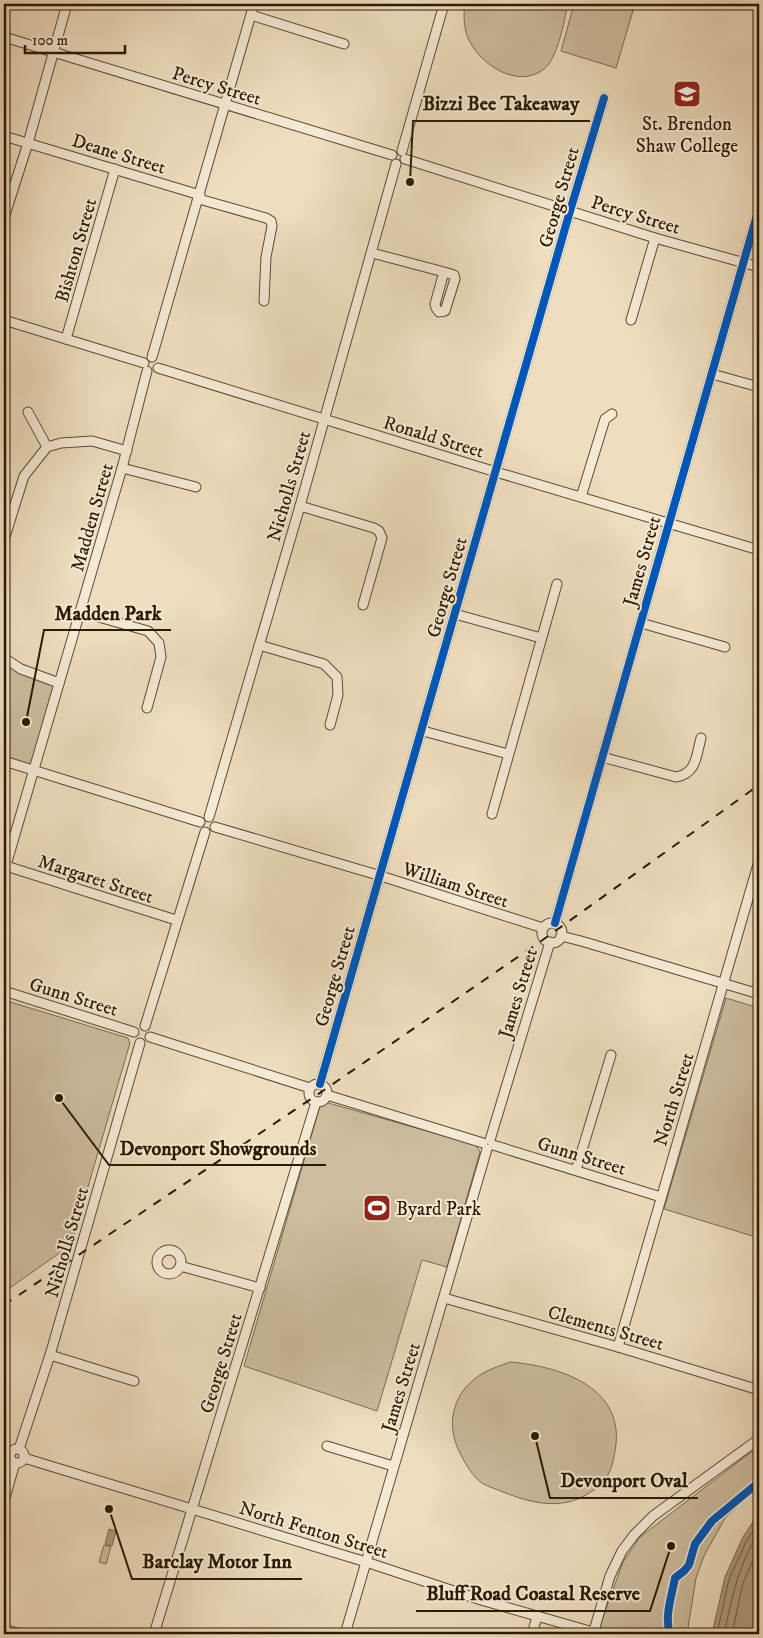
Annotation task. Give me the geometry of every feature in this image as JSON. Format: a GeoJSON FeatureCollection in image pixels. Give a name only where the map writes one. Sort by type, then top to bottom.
{"type":"FeatureCollection","features":[{"type":"Feature","properties":{"kind":"street"},"geometry":{"type":"LineString","coordinates":[[4,218],[28,143],[67,4]]}},
{"type":"Feature","properties":{"kind":"street"},"geometry":{"type":"LineString","coordinates":[[152,357],[254,4]]}},
{"type":"Feature","properties":{"kind":"street"},"geometry":{"type":"LineString","coordinates":[[403,155],[394,152],[392,161],[396,164],[403,163],[403,155],[444,4]]}},
{"type":"Feature","properties":{"kind":"street"},"geometry":{"type":"LineString","coordinates":[[251,15],[344,44]]}},
{"type":"Feature","properties":{"kind":"street","name":"Percy Street"},"geometry":{"type":"LineString","coordinates":[[4,37],[392,155]]}},
{"type":"Feature","properties":{"kind":"street","name":"George Street"},"geometry":{"type":"LineString","coordinates":[[320,1084],[604,98]]}},
{"type":"Feature","properties":{"kind":"street","name":"Deane Street"},"geometry":{"type":"LineString","coordinates":[[4,136],[115,169],[271,221],[272,226],[266,257],[264,301]]}},
{"type":"Feature","properties":{"kind":"street","name":"Percy Street"},"geometry":{"type":"LineString","coordinates":[[403,155],[655,238],[759,267]]}},
{"type":"Feature","properties":{"kind":"street","name":"Nicholls Street"},"geometry":{"type":"LineString","coordinates":[[209,817],[300,506],[396,164]]}},
{"type":"Feature","properties":{"kind":"street","name":"Bishton Street"},"geometry":{"type":"LineString","coordinates":[[66,339],[115,169]]}},
{"type":"Feature","properties":{"kind":"street","name":"James Street"},"geometry":{"type":"LineString","coordinates":[[555,923],[759,208]]}},
{"type":"Feature","properties":{"kind":"street"},"geometry":{"type":"LineString","coordinates":[[631,320],[655,238]]}},
{"type":"Feature","properties":{"kind":"street"},"geometry":{"type":"LineString","coordinates":[[372,253],[444,272]]}},
{"type":"Feature","properties":{"kind":"street"},"geometry":{"type":"LineString","coordinates":[[4,320],[66,339],[146,367],[153,372],[158,368],[158,362],[152,357]]}},
{"type":"Feature","properties":{"kind":"street"},"geometry":{"type":"LineString","coordinates":[[146,367],[146,359],[152,357]]}},
{"type":"Feature","properties":{"kind":"street","name":"Madden Street"},"geometry":{"type":"LineString","coordinates":[[5,869],[127,451],[146,367]]}},
{"type":"Feature","properties":{"kind":"street","name":"Ronald Street"},"geometry":{"type":"LineString","coordinates":[[158,368],[496,472],[759,550]]}},
{"type":"Feature","properties":{"kind":"street"},"geometry":{"type":"LineString","coordinates":[[712,374],[759,387]]}},
{"type":"Feature","properties":{"kind":"street"},"geometry":{"type":"LineString","coordinates":[[28,412],[47,446]]}},
{"type":"Feature","properties":{"kind":"street"},"geometry":{"type":"LineString","coordinates":[[581,497],[605,419],[612,414]]}},
{"type":"Feature","properties":{"kind":"street"},"geometry":{"type":"LineString","coordinates":[[4,540],[7,518],[24,476],[47,446],[92,441],[127,451]]}},
{"type":"Feature","properties":{"kind":"street"},"geometry":{"type":"LineString","coordinates":[[122,468],[196,487]]}},
{"type":"Feature","properties":{"kind":"street"},"geometry":{"type":"LineString","coordinates":[[300,506],[380,531],[382,538],[363,605]]}},
{"type":"Feature","properties":{"kind":"street"},"geometry":{"type":"LineString","coordinates":[[492,814],[557,584]]}},
{"type":"Feature","properties":{"kind":"street"},"geometry":{"type":"LineString","coordinates":[[80,612],[148,631],[159,643],[161,657],[147,708]]}},
{"type":"Feature","properties":{"kind":"street"},"geometry":{"type":"LineString","coordinates":[[454,614],[541,638]]}},
{"type":"Feature","properties":{"kind":"street"},"geometry":{"type":"LineString","coordinates":[[641,623],[725,647]]}},
{"type":"Feature","properties":{"kind":"street"},"geometry":{"type":"LineString","coordinates":[[259,645],[324,664],[337,677],[338,695],[330,725]]}},
{"type":"Feature","properties":{"kind":"street"},"geometry":{"type":"LineString","coordinates":[[4,658],[21,669],[59,683]]}},
{"type":"Feature","properties":{"kind":"street"},"geometry":{"type":"LineString","coordinates":[[422,731],[508,754]]}},
{"type":"Feature","properties":{"kind":"street"},"geometry":{"type":"LineString","coordinates":[[602,757],[676,777],[691,771],[701,738]]}},
{"type":"Feature","properties":{"kind":"street"},"geometry":{"type":"LineString","coordinates":[[4,761],[200,822]]}},
{"type":"Feature","properties":{"kind":"street"},"geometry":{"type":"LineString","coordinates":[[200,822],[205,817],[215,821],[215,827],[212,831],[205,832]]}},
{"type":"Feature","properties":{"kind":"street"},"geometry":{"type":"LineString","coordinates":[[200,822],[200,827],[205,832]]}},
{"type":"Feature","properties":{"kind":"street","name":"William Street"},"geometry":{"type":"LineString","coordinates":[[215,827],[381,876],[543,928]]}},
{"type":"Feature","properties":{"kind":"street"},"geometry":{"type":"LineString","coordinates":[[145,1026],[176,920],[205,832]]}},
{"type":"Feature","properties":{"kind":"street","name":"North Street"},"geometry":{"type":"LineString","coordinates":[[618,1347],[759,861]]}},
{"type":"Feature","properties":{"kind":"street","name":"Margaret Street"},"geometry":{"type":"LineString","coordinates":[[5,869],[176,920]]}},
{"type":"Feature","properties":{"kind":"street"},"geometry":{"type":"LineString","coordinates":[[555,923],[560,927],[561,936],[556,941],[550,942],[543,936],[543,928],[548,924],[555,923]]}},
{"type":"Feature","properties":{"kind":"street"},"geometry":{"type":"LineString","coordinates":[[561,936],[759,994]]}},
{"type":"Feature","properties":{"kind":"street","name":"James Street"},"geometry":{"type":"LineString","coordinates":[[345,1634],[488,1144],[550,942]]}},
{"type":"Feature","properties":{"kind":"street","name":"Gunn Street"},"geometry":{"type":"LineString","coordinates":[[4,992],[134,1032]]}},
{"type":"Feature","properties":{"kind":"street"},"geometry":{"type":"LineString","coordinates":[[145,1026],[138,1027],[134,1032],[136,1040],[140,1043],[145,1042],[150,1037]]}},
{"type":"Feature","properties":{"kind":"street"},"geometry":{"type":"LineString","coordinates":[[145,1026],[150,1032],[150,1037]]}},
{"type":"Feature","properties":{"kind":"street"},"geometry":{"type":"LineString","coordinates":[[150,1037],[310,1088]]}},
{"type":"Feature","properties":{"kind":"street","name":"Nicholls Street"},"geometry":{"type":"LineString","coordinates":[[19,1449],[50,1355],[140,1043]]}},
{"type":"Feature","properties":{"kind":"street"},"geometry":{"type":"LineString","coordinates":[[576,1170],[611,1055]]}},
{"type":"Feature","properties":{"kind":"street"},"geometry":{"type":"LineString","coordinates":[[314,1084],[320,1084],[326,1089],[327,1095],[323,1100],[316,1102],[309,1097],[310,1088],[314,1084]]}},
{"type":"Feature","properties":{"kind":"street","name":"Gunn Street"},"geometry":{"type":"LineString","coordinates":[[327,1095],[661,1197]]}},
{"type":"Feature","properties":{"kind":"street","name":"George Street"},"geometry":{"type":"LineString","coordinates":[[154,1634],[316,1102]]}},
{"type":"Feature","properties":{"kind":"street"},"geometry":{"type":"LineString","coordinates":[[180,1266],[260,1288]]}},
{"type":"Feature","properties":{"kind":"street","name":"Clements Street"},"geometry":{"type":"LineString","coordinates":[[444,1298],[618,1347],[759,1390]]}},
{"type":"Feature","properties":{"kind":"street"},"geometry":{"type":"LineString","coordinates":[[50,1355],[134,1381]]}},
{"type":"Feature","properties":{"kind":"street"},"geometry":{"type":"LineString","coordinates":[[593,1633],[610,1576],[622,1551],[634,1535],[653,1516],[759,1439]]}},
{"type":"Feature","properties":{"kind":"street"},"geometry":{"type":"LineString","coordinates":[[327,1446],[393,1466]]}},
{"type":"Feature","properties":{"kind":"street"},"geometry":{"type":"LineString","coordinates":[[14,1449],[19,1449],[24,1453],[24,1458],[20,1462],[15,1463],[7,1453],[14,1449]]}},
{"type":"Feature","properties":{"kind":"street","name":"North Fenton Street"},"geometry":{"type":"LineString","coordinates":[[24,1458],[593,1633]]}},
{"type":"Feature","properties":{"kind":"street"},"geometry":{"type":"LineString","coordinates":[[4,1501],[15,1463]]}},
{"type":"Feature","properties":{"kind":"street"},"geometry":{"type":"LineString","coordinates":[[532,1634],[537,1617]]}},
{"type":"Feature","properties":{"kind":"street"},"geometry":{"type":"LineString","coordinates":[[4,1630],[20,1634]]}},
{"type":"Feature","properties":{"kind":"shaded area"},"geometry":{"type":"Polygon","coordinates":[[[465,4],[568,4],[560,39],[549,64],[534,75],[523,77],[500,71],[490,65],[473,48],[468,38],[464,16],[465,4]]]}},
{"type":"Feature","properties":{"kind":"shaded area"},"geometry":{"type":"Polygon","coordinates":[[[574,4],[635,4],[616,68],[561,51],[574,4]]]}},
{"type":"Feature","properties":{"kind":"shaded area"},"geometry":{"type":"Polygon","coordinates":[[[4,658],[59,683],[35,770],[4,761],[4,658]]]}},
{"type":"Feature","properties":{"kind":"shaded area"},"geometry":{"type":"Polygon","coordinates":[[[726,998],[759,1008],[759,1238],[664,1209],[726,998]]]}},
{"type":"Feature","properties":{"kind":"shaded area"},"geometry":{"type":"Polygon","coordinates":[[[4,1000],[128,1038],[130,1043],[71,1245],[4,1292],[4,1000]]]}},
{"type":"Feature","properties":{"kind":"shaded area","name":"Byard Park"},"geometry":{"type":"Polygon","coordinates":[[[325,1102],[476,1145],[480,1152],[447,1267],[422,1260],[377,1411],[244,1366],[320,1106],[325,1102]]]}},
{"type":"Feature","properties":{"kind":"shaded area"},"geometry":{"type":"Polygon","coordinates":[[[510,1362],[547,1368],[566,1374],[583,1382],[597,1393],[609,1407],[615,1424],[616,1444],[610,1470],[602,1483],[579,1499],[554,1504],[529,1501],[516,1497],[478,1480],[460,1453],[453,1430],[455,1407],[459,1397],[474,1379],[485,1372],[510,1362]]]}},
{"type":"Feature","properties":{"kind":"shaded area"},"geometry":{"type":"Polygon","coordinates":[[[759,1446],[759,1486],[725,1518],[704,1556],[696,1578],[687,1634],[599,1634],[599,1628],[623,1562],[640,1537],[759,1446]]]}},
{"type":"Feature","properties":{"kind":"shaded area"},"geometry":{"type":"Polygon","coordinates":[[[104,1545],[111,1547],[106,1564],[99,1562],[104,1545]]]}},
{"type":"Feature","properties":{"kind":"water"},"geometry":{"type":"Polygon","coordinates":[[[759,1513],[759,1634],[712,1634],[725,1577],[743,1537],[759,1513]]]}},
{"type":"Feature","properties":{"kind":"water"},"geometry":{"type":"Polygon","coordinates":[[[109,1529],[116,1531],[112,1546],[105,1544],[109,1529]]]}},
{"type":"Feature","properties":{"kind":"railway"},"geometry":{"type":"LineString","coordinates":[[4,1305],[311,1099],[544,939],[759,785]]}},
{"type":"Feature","properties":{"kind":"cycle path"},"geometry":{"type":"LineString","coordinates":[[320,1084],[604,98]]}},
{"type":"Feature","properties":{"kind":"cycle path"},"geometry":{"type":"LineString","coordinates":[[555,923],[759,208]]}},
{"type":"Feature","properties":{"kind":"cycle path"},"geometry":{"type":"LineString","coordinates":[[670,1634],[668,1613],[675,1578],[689,1565],[695,1544],[712,1521],[759,1482]]}},
{"type":"Feature","properties":{"kind":"place","name":"St. Brendon Shaw College"},"geometry":{"type":"Point","coordinates":[687,94]}},
{"type":"Feature","properties":{"kind":"place","name":"Bizzi Bee Takeaway"},"geometry":{"type":"Point","coordinates":[410,182]}},
{"type":"Feature","properties":{"kind":"place","name":"Madden Park"},"geometry":{"type":"Point","coordinates":[26,722]}},
{"type":"Feature","properties":{"kind":"place","name":"Devonport Showgrounds"},"geometry":{"type":"Point","coordinates":[59,1098]}},
{"type":"Feature","properties":{"kind":"place","name":"Byard Park"},"geometry":{"type":"Point","coordinates":[377,1208]}},
{"type":"Feature","properties":{"kind":"place","name":"Devonport Oval"},"geometry":{"type":"Point","coordinates":[535,1436]}},
{"type":"Feature","properties":{"kind":"place","name":"Barclay Motor Inn"},"geometry":{"type":"Point","coordinates":[109,1509]}},
{"type":"Feature","properties":{"kind":"place","name":"Bluff Road Coastal Reserve"},"geometry":{"type":"Point","coordinates":[671,1546]}}]}
